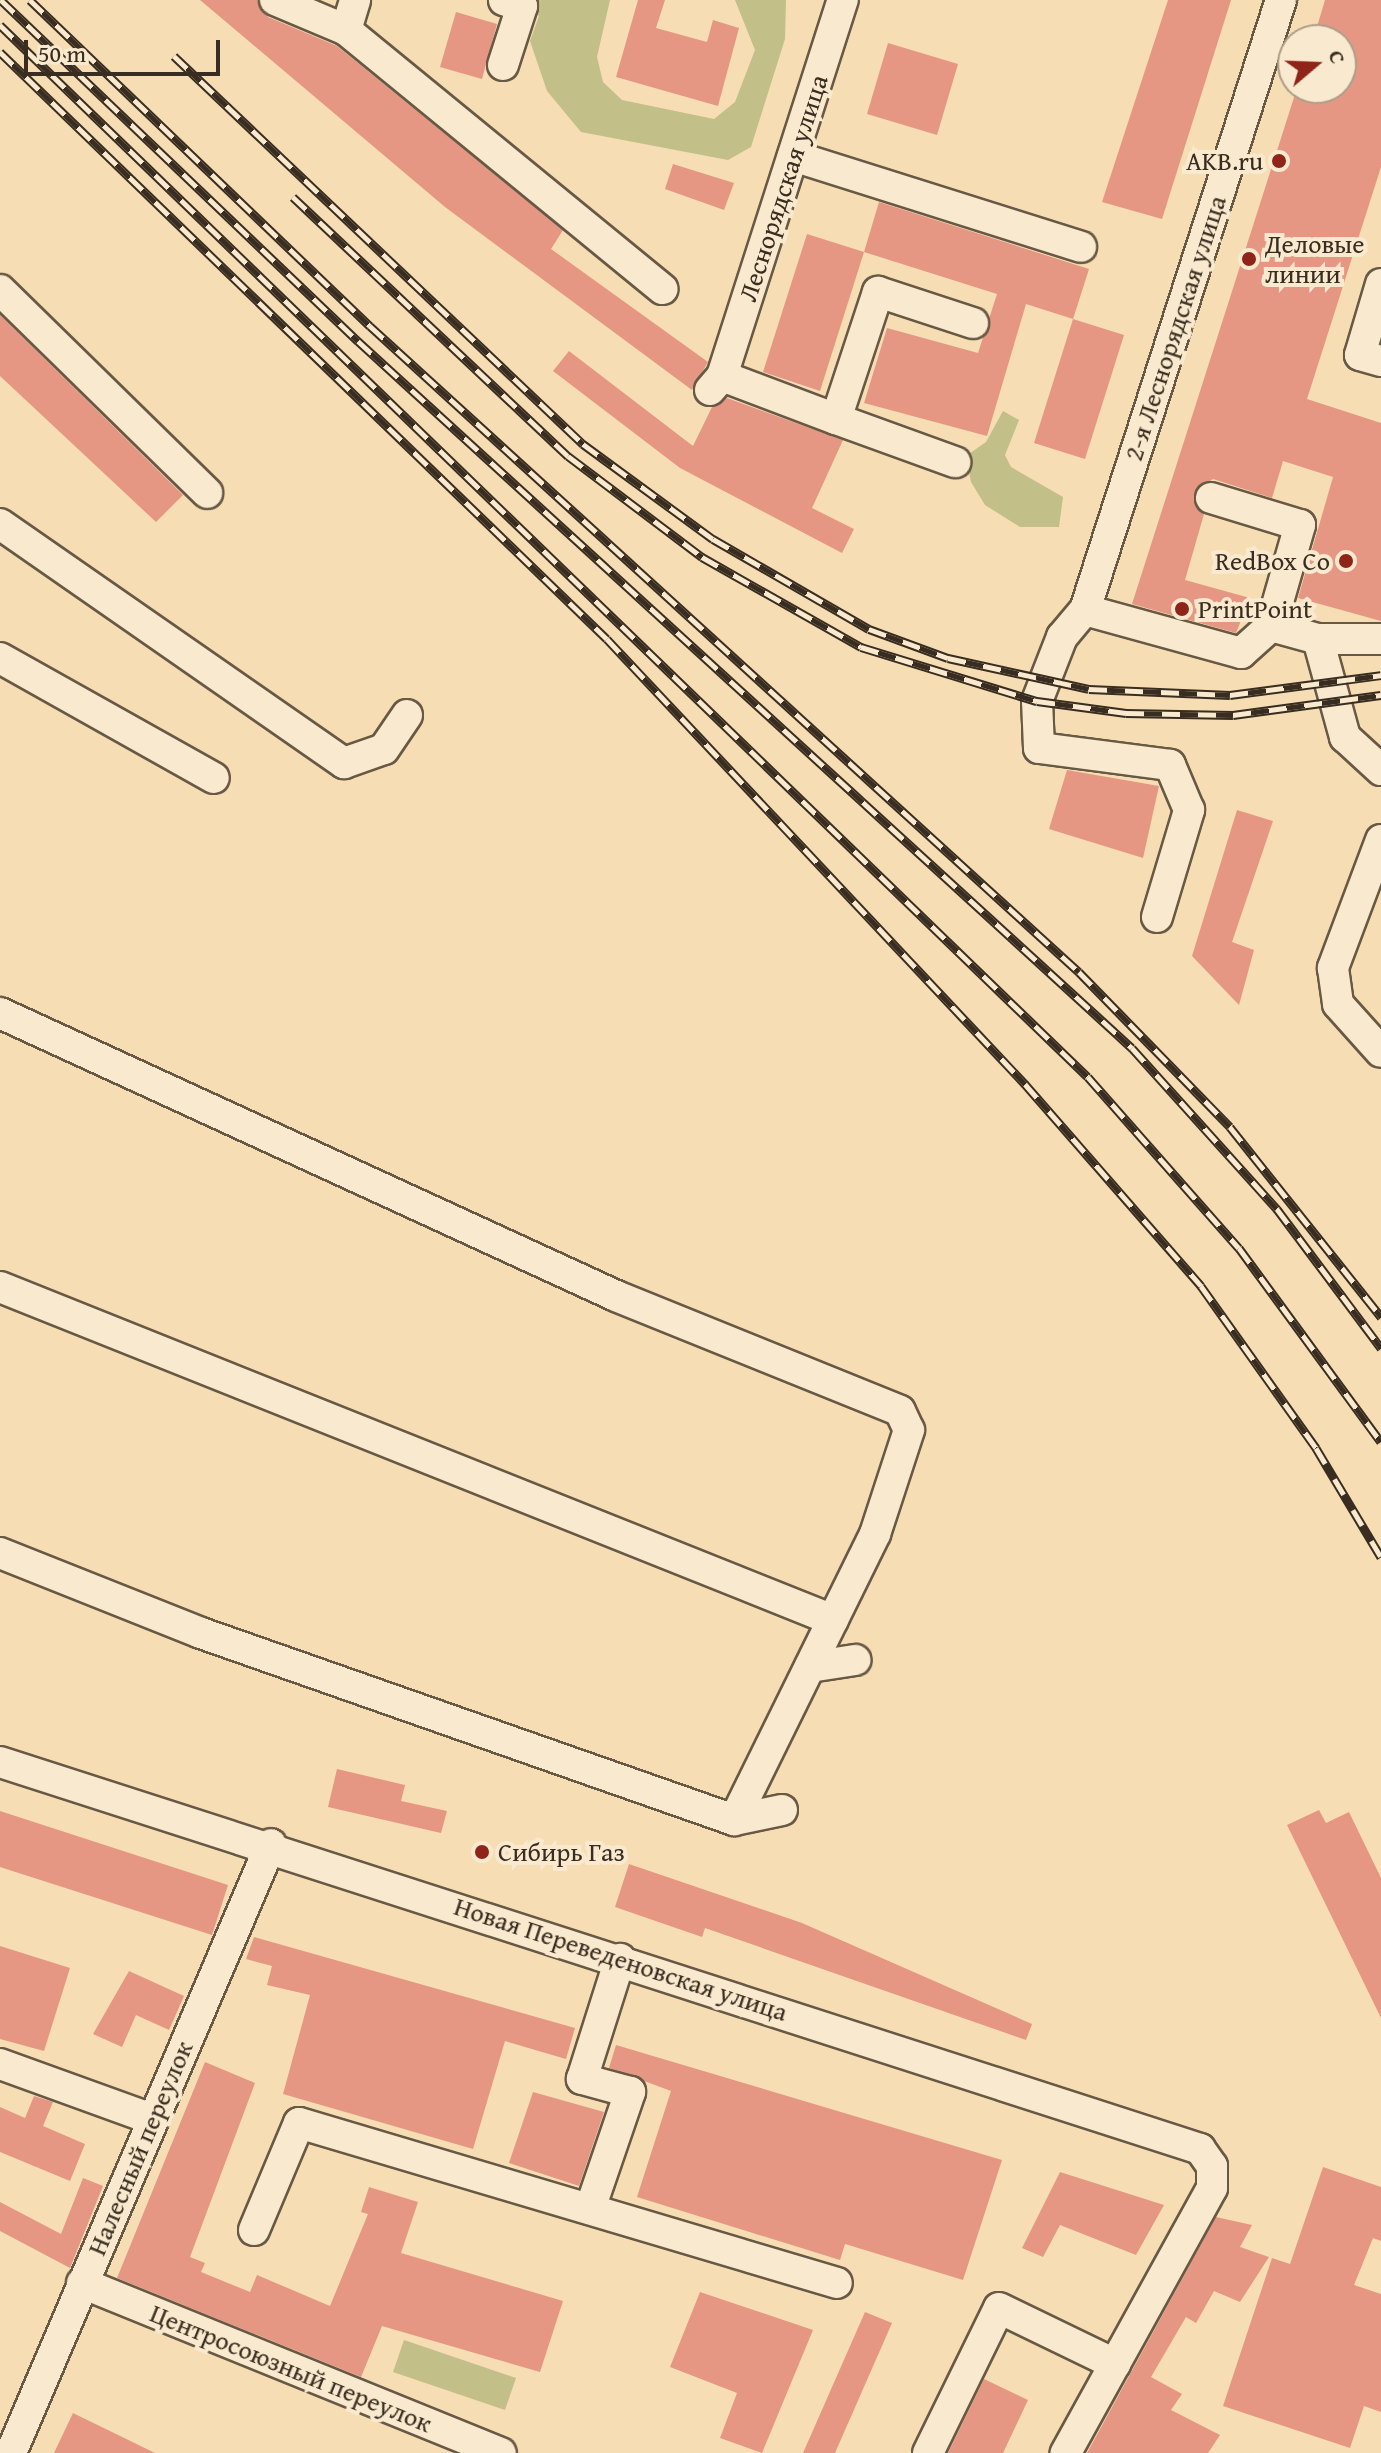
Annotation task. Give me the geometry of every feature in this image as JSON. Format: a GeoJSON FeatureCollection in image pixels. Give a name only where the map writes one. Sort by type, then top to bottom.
{"type":"FeatureCollection","features":[{"type":"Feature","properties":{"kind":"street"},"geometry":{"type":"LineString","coordinates":[[275,0],[346,30],[663,289]]}},
{"type":"Feature","properties":{"kind":"street"},"geometry":{"type":"LineString","coordinates":[[346,30],[355,0]]}},
{"type":"Feature","properties":{"kind":"street"},"geometry":{"type":"LineString","coordinates":[[503,65],[522,6],[504,0]]}},
{"type":"Feature","properties":{"kind":"street","name":"Леснорядская улица"},"geometry":{"type":"LineString","coordinates":[[836,419],[716,383],[843,0]]}},
{"type":"Feature","properties":{"kind":"street","name":"2-я Леснорядская улица"},"geometry":{"type":"LineString","coordinates":[[1085,610],[1281,0]]}},
{"type":"Feature","properties":{"kind":"street"},"geometry":{"type":"LineString","coordinates":[[793,156],[1081,247]]}},
{"type":"Feature","properties":{"kind":"street"},"geometry":{"type":"LineString","coordinates":[[1381,284],[1360,355],[1381,361]]}},
{"type":"Feature","properties":{"kind":"street"},"geometry":{"type":"LineString","coordinates":[[0,290],[207,493]]}},
{"type":"Feature","properties":{"kind":"street"},"geometry":{"type":"LineString","coordinates":[[955,462],[836,419],[878,292],[973,323]]}},
{"type":"Feature","properties":{"kind":"street"},"geometry":{"type":"LineString","coordinates":[[1157,917],[1189,810],[1170,765],[1039,748],[1034,735],[1037,701],[1062,637],[1085,610],[1241,653],[1271,626],[1300,525],[1211,498]]}},
{"type":"Feature","properties":{"kind":"street"},"geometry":{"type":"LineString","coordinates":[[0,524],[344,763],[384,749],[407,715]]}},
{"type":"Feature","properties":{"kind":"street"},"geometry":{"type":"LineString","coordinates":[[1271,626],[1318,639],[1381,639]]}},
{"type":"Feature","properties":{"kind":"street"},"geometry":{"type":"LineString","coordinates":[[1318,639],[1345,737],[1381,770]]}},
{"type":"Feature","properties":{"kind":"street"},"geometry":{"type":"LineString","coordinates":[[0,658],[214,778]]}},
{"type":"Feature","properties":{"kind":"street"},"geometry":{"type":"LineString","coordinates":[[1381,840],[1333,968],[1338,1004],[1381,1052]]}},
{"type":"Feature","properties":{"kind":"street"},"geometry":{"type":"LineString","coordinates":[[0,1013],[616,1296],[900,1411],[909,1430],[896,1479],[875,1534],[734,1820]]}},
{"type":"Feature","properties":{"kind":"street"},"geometry":{"type":"LineString","coordinates":[[0,1287],[833,1620]]}},
{"type":"Feature","properties":{"kind":"street"},"geometry":{"type":"LineString","coordinates":[[0,1553],[201,1633],[734,1820],[782,1810]]}},
{"type":"Feature","properties":{"kind":"street"},"geometry":{"type":"LineString","coordinates":[[810,1667],[855,1660]]}},
{"type":"Feature","properties":{"kind":"street","name":"Новая Переведеновская улица"},"geometry":{"type":"LineString","coordinates":[[0,1762],[271,1844],[1200,2149],[1212,2166],[1212,2188],[1115,2364]]}},
{"type":"Feature","properties":{"kind":"street","name":"Налесный переулок"},"geometry":{"type":"LineString","coordinates":[[11,2453],[271,1844]]}},
{"type":"Feature","properties":{"kind":"street"},"geometry":{"type":"LineString","coordinates":[[590,2209],[630,2092],[582,2079],[620,1959]]}},
{"type":"Feature","properties":{"kind":"street"},"geometry":{"type":"LineString","coordinates":[[0,2064],[152,2119]]}},
{"type":"Feature","properties":{"kind":"street"},"geometry":{"type":"LineString","coordinates":[[254,2230],[299,2123],[837,2283]]}},
{"type":"Feature","properties":{"kind":"street","name":"Центросоюзный переулок"},"geometry":{"type":"LineString","coordinates":[[82,2283],[486,2450]]}},
{"type":"Feature","properties":{"kind":"street"},"geometry":{"type":"LineString","coordinates":[[928,2453],[999,2308],[1115,2364],[1066,2453]]}},
{"type":"Feature","properties":{"kind":"shaded area"},"geometry":{"type":"Polygon","coordinates":[[[524,0],[610,0],[597,57],[603,82],[622,100],[714,119],[735,102],[755,50],[735,0],[786,0],[785,39],[751,147],[728,160],[581,132],[547,91],[530,41],[539,16],[524,0]]]}},
{"type":"Feature","properties":{"kind":"shaded area"},"geometry":{"type":"Polygon","coordinates":[[[1003,411],[1019,420],[1005,455],[1011,467],[1063,497],[1059,527],[1020,527],[985,505],[971,482],[966,456],[986,442],[1003,411]]]}},
{"type":"Feature","properties":{"kind":"shaded area"},"geometry":{"type":"Polygon","coordinates":[[[404,2340],[516,2378],[505,2410],[393,2372],[404,2340]]]}},
{"type":"Feature","properties":{"kind":"building"},"geometry":{"type":"Polygon","coordinates":[[[200,0],[257,0],[268,17],[337,46],[563,230],[551,249],[708,362],[692,390],[445,207],[200,0]]]}},
{"type":"Feature","properties":{"kind":"building"},"geometry":{"type":"Polygon","coordinates":[[[638,0],[665,0],[656,28],[707,42],[713,20],[739,28],[718,106],[616,77],[638,0]]]}},
{"type":"Feature","properties":{"kind":"building"},"geometry":{"type":"Polygon","coordinates":[[[1168,0],[1231,0],[1162,219],[1102,202],[1168,0]]]}},
{"type":"Feature","properties":{"kind":"building"},"geometry":{"type":"Polygon","coordinates":[[[1325,0],[1381,0],[1381,167],[1307,399],[1381,423],[1381,621],[1298,598],[1333,477],[1283,461],[1272,498],[1213,479],[1194,494],[1204,514],[1185,580],[1250,598],[1236,633],[1132,604],[1292,104],[1357,104],[1357,24],[1318,24],[1325,0]]]}},
{"type":"Feature","properties":{"kind":"building"},"geometry":{"type":"Polygon","coordinates":[[[456,12],[497,24],[482,79],[440,67],[456,12]]]}},
{"type":"Feature","properties":{"kind":"building"},"geometry":{"type":"Polygon","coordinates":[[[888,43],[958,64],[937,135],[867,114],[888,43]]]}},
{"type":"Feature","properties":{"kind":"building"},"geometry":{"type":"Polygon","coordinates":[[[673,164],[734,183],[724,210],[665,189],[673,164]]]}},
{"type":"Feature","properties":{"kind":"building"},"geometry":{"type":"Polygon","coordinates":[[[879,202],[1089,269],[1073,319],[1026,304],[987,436],[864,403],[887,328],[978,353],[997,294],[864,252],[879,202]]]}},
{"type":"Feature","properties":{"kind":"building"},"geometry":{"type":"Polygon","coordinates":[[[807,234],[864,252],[820,391],[763,372],[807,234]]]}},
{"type":"Feature","properties":{"kind":"building"},"geometry":{"type":"Polygon","coordinates":[[[0,315],[183,495],[156,522],[0,376],[0,315]]]}},
{"type":"Feature","properties":{"kind":"building"},"geometry":{"type":"Polygon","coordinates":[[[1073,319],[1124,335],[1085,459],[1034,443],[1073,319]]]}},
{"type":"Feature","properties":{"kind":"building"},"geometry":{"type":"Polygon","coordinates":[[[569,351],[693,446],[712,407],[727,398],[843,440],[812,508],[854,529],[842,553],[680,468],[553,371],[569,351]]]}},
{"type":"Feature","properties":{"kind":"building"},"geometry":{"type":"Polygon","coordinates":[[[1067,770],[1159,786],[1143,858],[1049,829],[1067,770]]]}},
{"type":"Feature","properties":{"kind":"building"},"geometry":{"type":"Polygon","coordinates":[[[1237,810],[1273,821],[1232,942],[1254,950],[1239,1005],[1192,956],[1237,810]]]}},
{"type":"Feature","properties":{"kind":"building"},"geometry":{"type":"Polygon","coordinates":[[[337,1769],[405,1785],[401,1801],[447,1811],[441,1833],[328,1807],[337,1769]]]}},
{"type":"Feature","properties":{"kind":"building"},"geometry":{"type":"Polygon","coordinates":[[[1319,1810],[1326,1823],[1349,1812],[1381,1878],[1381,2018],[1287,1825],[1319,1810]]]}},
{"type":"Feature","properties":{"kind":"building"},"geometry":{"type":"Polygon","coordinates":[[[0,1811],[228,1885],[212,1935],[0,1867],[0,1811]]]}},
{"type":"Feature","properties":{"kind":"building"},"geometry":{"type":"Polygon","coordinates":[[[629,1864],[802,1923],[1032,2024],[1026,2040],[705,1928],[702,1937],[615,1907],[629,1864]]]}},
{"type":"Feature","properties":{"kind":"building"},"geometry":{"type":"Polygon","coordinates":[[[254,1937],[575,2028],[566,2059],[505,2041],[473,2149],[283,2094],[310,1995],[267,1985],[272,1966],[246,1959],[254,1937]]]}},
{"type":"Feature","properties":{"kind":"building"},"geometry":{"type":"Polygon","coordinates":[[[0,1946],[70,1968],[44,2051],[0,2039],[0,1946]]]}},
{"type":"Feature","properties":{"kind":"building"},"geometry":{"type":"Polygon","coordinates":[[[129,1971],[184,1996],[169,2030],[136,2015],[122,2047],[93,2034],[129,1971]]]}},
{"type":"Feature","properties":{"kind":"building"},"geometry":{"type":"Polygon","coordinates":[[[616,2045],[1002,2160],[963,2280],[845,2244],[840,2260],[637,2197],[671,2091],[609,2068],[616,2045]]]}},
{"type":"Feature","properties":{"kind":"building"},"geometry":{"type":"Polygon","coordinates":[[[205,2062],[255,2083],[190,2257],[205,2263],[201,2272],[250,2292],[257,2275],[330,2306],[368,2214],[361,2212],[369,2187],[418,2202],[401,2253],[563,2301],[540,2372],[382,2326],[361,2377],[117,2278],[205,2062]]]}},
{"type":"Feature","properties":{"kind":"building"},"geometry":{"type":"Polygon","coordinates":[[[533,2092],[604,2112],[579,2186],[509,2163],[533,2092]]]}},
{"type":"Feature","properties":{"kind":"building"},"geometry":{"type":"Polygon","coordinates":[[[34,2096],[53,2102],[43,2126],[85,2144],[70,2181],[0,2152],[0,2107],[25,2118],[34,2096]]]}},
{"type":"Feature","properties":{"kind":"building"},"geometry":{"type":"Polygon","coordinates":[[[1323,2167],[1381,2187],[1381,2241],[1373,2238],[1354,2285],[1381,2294],[1381,2412],[1364,2406],[1350,2448],[1223,2406],[1272,2258],[1290,2264],[1323,2167]]]}},
{"type":"Feature","properties":{"kind":"building"},"geometry":{"type":"Polygon","coordinates":[[[1060,2172],[1164,2205],[1136,2255],[1060,2225],[1043,2257],[1022,2248],[1060,2172]]]}},
{"type":"Feature","properties":{"kind":"building"},"geometry":{"type":"Polygon","coordinates":[[[83,2178],[103,2186],[70,2268],[0,2231],[0,2202],[61,2234],[83,2178]]]}},
{"type":"Feature","properties":{"kind":"building"},"geometry":{"type":"Polygon","coordinates":[[[1216,2217],[1252,2225],[1240,2247],[1269,2257],[1240,2302],[1214,2291],[1196,2323],[1186,2317],[1151,2377],[1182,2394],[1171,2410],[1220,2435],[1208,2453],[1087,2453],[1216,2217]]]}},
{"type":"Feature","properties":{"kind":"building"},"geometry":{"type":"Polygon","coordinates":[[[700,2292],[813,2330],[762,2453],[720,2438],[737,2393],[670,2367],[700,2292]]]}},
{"type":"Feature","properties":{"kind":"building"},"geometry":{"type":"Polygon","coordinates":[[[865,2312],[892,2323],[835,2453],[803,2453],[865,2312]]]}},
{"type":"Feature","properties":{"kind":"building"},"geometry":{"type":"Polygon","coordinates":[[[984,2379],[1028,2400],[1003,2453],[948,2453],[984,2379]]]}},
{"type":"Feature","properties":{"kind":"building"},"geometry":{"type":"Polygon","coordinates":[[[73,2413],[155,2453],[54,2453],[73,2413]]]}},
{"type":"Feature","properties":{"kind":"railway"},"geometry":{"type":"LineString","coordinates":[[1,0],[358,341],[1132,1048],[1277,1209],[1381,1348]]}},
{"type":"Feature","properties":{"kind":"railway"},"geometry":{"type":"LineString","coordinates":[[30,0],[370,326],[1079,972],[1230,1127],[1381,1317]]}},
{"type":"Feature","properties":{"kind":"railway"},"geometry":{"type":"LineString","coordinates":[[0,25],[1088,1077],[1239,1248],[1381,1442]]}},
{"type":"Feature","properties":{"kind":"railway"},"geometry":{"type":"LineString","coordinates":[[0,52],[607,639],[1025,1084],[1201,1286],[1316,1448],[1381,1557]]}},
{"type":"Feature","properties":{"kind":"railway"},"geometry":{"type":"LineString","coordinates":[[174,56],[583,444],[713,539],[869,629],[948,658],[1089,689],[1230,695],[1381,675]]}},
{"type":"Feature","properties":{"kind":"railway"},"geometry":{"type":"LineString","coordinates":[[293,197],[568,456],[702,557],[861,647],[1037,701],[1126,713],[1233,715],[1381,695]]}},
{"type":"Feature","properties":{"kind":"place","name":"AKB.ru"},"geometry":{"type":"Point","coordinates":[1279,161]}},
{"type":"Feature","properties":{"kind":"place","name":"Деловые линии"},"geometry":{"type":"Point","coordinates":[1249,259]}},
{"type":"Feature","properties":{"kind":"place","name":"RedBox Co"},"geometry":{"type":"Point","coordinates":[1346,561]}},
{"type":"Feature","properties":{"kind":"place","name":"PrintPoint"},"geometry":{"type":"Point","coordinates":[1182,609]}},
{"type":"Feature","properties":{"kind":"place","name":"Сибирь Газ"},"geometry":{"type":"Point","coordinates":[482,1852]}}]}
